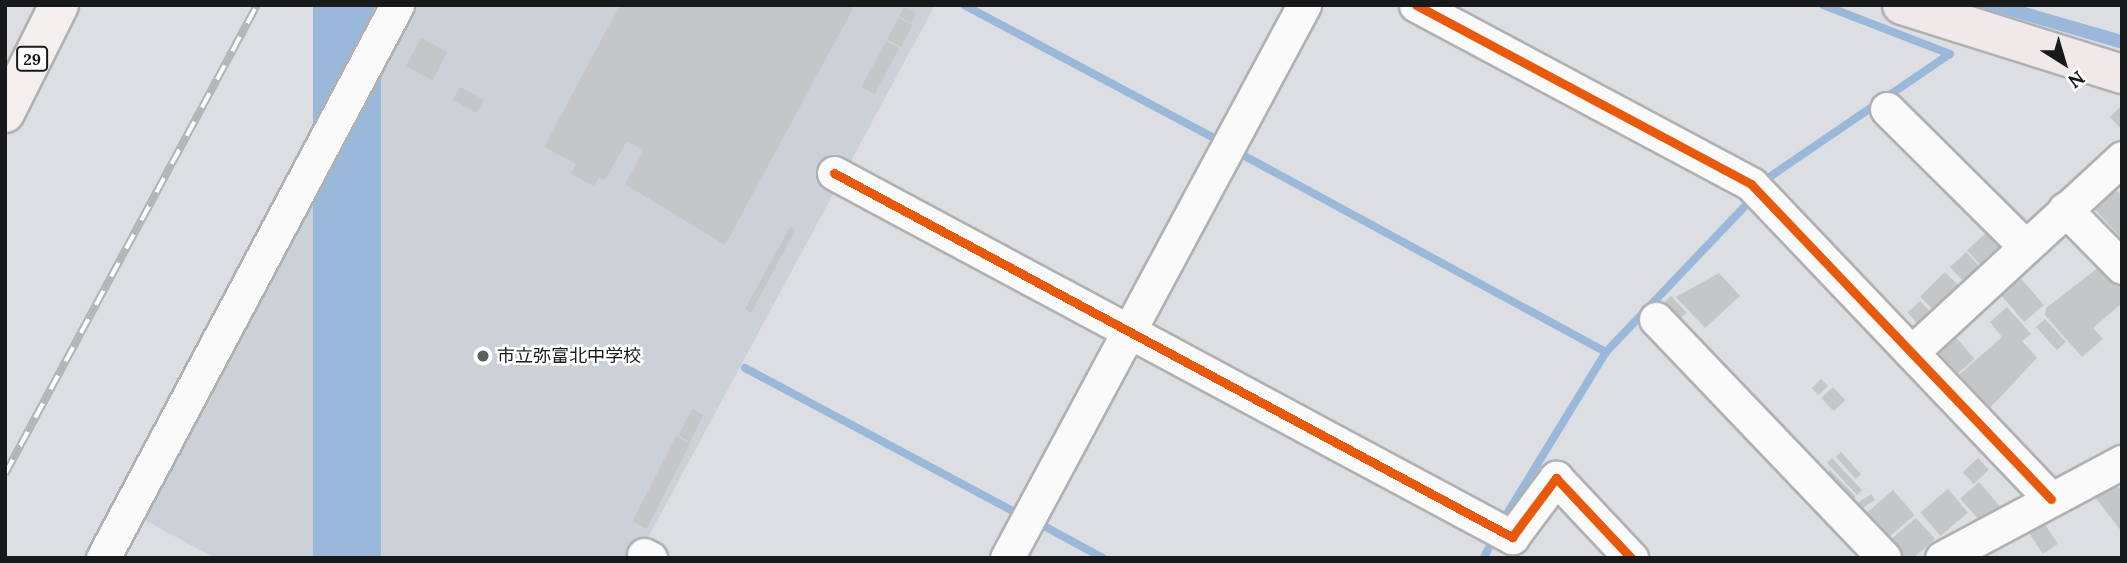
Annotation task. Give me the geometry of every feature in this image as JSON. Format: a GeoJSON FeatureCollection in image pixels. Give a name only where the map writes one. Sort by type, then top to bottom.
{"type":"FeatureCollection","features":[{"type":"Feature","properties":{"kind":"highway"},"geometry":{"type":"LineString","coordinates":[[1902,5],[2122,74]]}},
{"type":"Feature","properties":{"kind":"main road","name":"29"},"geometry":{"type":"LineString","coordinates":[[5,113],[59,5]]}},
{"type":"Feature","properties":{"kind":"street"},"geometry":{"type":"LineString","coordinates":[[103,558],[397,5]]}},
{"type":"Feature","properties":{"kind":"street"},"geometry":{"type":"LineString","coordinates":[[1007,558],[1304,5]]}},
{"type":"Feature","properties":{"kind":"street"},"geometry":{"type":"LineString","coordinates":[[1416,5],[1751,184],[2051,499]]}},
{"type":"Feature","properties":{"kind":"street"},"geometry":{"type":"LineString","coordinates":[[1887,110],[2025,246]]}},
{"type":"Feature","properties":{"kind":"street"},"geometry":{"type":"LineString","coordinates":[[1912,352],[2122,158]]}},
{"type":"Feature","properties":{"kind":"street"},"geometry":{"type":"LineString","coordinates":[[834,173],[1128,334],[1512,537],[1556,478],[1631,558]]}},
{"type":"Feature","properties":{"kind":"street"},"geometry":{"type":"LineString","coordinates":[[2065,209],[2122,267]]}},
{"type":"Feature","properties":{"kind":"street"},"geometry":{"type":"LineString","coordinates":[[1656,319],[1884,558]]}},
{"type":"Feature","properties":{"kind":"street"},"geometry":{"type":"LineString","coordinates":[[1942,558],[2122,462]]}},
{"type":"Feature","properties":{"kind":"shaded area","name":"市立弥富北中学校"},"geometry":{"type":"Polygon","coordinates":[[[407,5],[935,5],[637,558],[215,558],[135,515],[407,5]]]}},
{"type":"Feature","properties":{"kind":"water"},"geometry":{"type":"Polygon","coordinates":[[[313,5],[381,5],[381,558],[313,558],[313,5]]]}},
{"type":"Feature","properties":{"kind":"water"},"geometry":{"type":"Polygon","coordinates":[[[1971,5],[2018,5],[2122,35],[2122,49],[1971,5]]]}},
{"type":"Feature","properties":{"kind":"building"},"geometry":{"type":"Polygon","coordinates":[[[620,5],[855,5],[725,245],[625,184],[644,150],[627,141],[605,180],[599,177],[594,186],[571,174],[576,164],[544,147],[620,5]]]}},
{"type":"Feature","properties":{"kind":"building"},"geometry":{"type":"Polygon","coordinates":[[[904,7],[916,14],[911,23],[899,16],[904,7]]]}},
{"type":"Feature","properties":{"kind":"building"},"geometry":{"type":"Polygon","coordinates":[[[898,18],[912,25],[901,47],[887,39],[898,18]]]}},
{"type":"Feature","properties":{"kind":"building"},"geometry":{"type":"Polygon","coordinates":[[[421,38],[447,52],[432,80],[406,66],[421,38]]]}},
{"type":"Feature","properties":{"kind":"building"},"geometry":{"type":"Polygon","coordinates":[[[886,41],[899,48],[875,94],[862,87],[886,41]]]}},
{"type":"Feature","properties":{"kind":"building"},"geometry":{"type":"Polygon","coordinates":[[[460,87],[484,100],[477,113],[453,100],[460,87]]]}},
{"type":"Feature","properties":{"kind":"building"},"geometry":{"type":"Polygon","coordinates":[[[2122,105],[2122,130],[2110,117],[2122,105]]]}},
{"type":"Feature","properties":{"kind":"building"},"geometry":{"type":"Polygon","coordinates":[[[2112,185],[2122,196],[2122,239],[2090,204],[2112,185]]]}},
{"type":"Feature","properties":{"kind":"building"},"geometry":{"type":"Polygon","coordinates":[[[790,227],[795,230],[751,313],[745,309],[790,227]]]}},
{"type":"Feature","properties":{"kind":"building"},"geometry":{"type":"Polygon","coordinates":[[[1989,230],[2005,247],[1983,267],[1967,250],[1989,230]]]}},
{"type":"Feature","properties":{"kind":"building"},"geometry":{"type":"Polygon","coordinates":[[[1966,252],[1982,269],[1966,284],[1950,267],[1966,252]]]}},
{"type":"Feature","properties":{"kind":"building"},"geometry":{"type":"Polygon","coordinates":[[[2103,264],[2122,286],[2122,303],[2093,328],[2103,339],[2082,357],[2045,315],[2046,308],[2103,264]]]}},
{"type":"Feature","properties":{"kind":"building"},"geometry":{"type":"Polygon","coordinates":[[[1945,272],[1962,289],[1937,314],[1920,297],[1945,272]]]}},
{"type":"Feature","properties":{"kind":"building"},"geometry":{"type":"Polygon","coordinates":[[[1719,273],[1740,296],[1705,328],[1676,297],[1719,273]]]}},
{"type":"Feature","properties":{"kind":"building"},"geometry":{"type":"Polygon","coordinates":[[[2017,274],[2044,305],[2024,322],[1997,291],[2017,274]]]}},
{"type":"Feature","properties":{"kind":"building"},"geometry":{"type":"Polygon","coordinates":[[[1671,296],[1687,313],[1674,325],[1658,308],[1671,296]]]}},
{"type":"Feature","properties":{"kind":"building"},"geometry":{"type":"Polygon","coordinates":[[[1920,301],[1933,315],[1921,326],[1908,313],[1920,301]]]}},
{"type":"Feature","properties":{"kind":"building"},"geometry":{"type":"Polygon","coordinates":[[[2007,307],[2031,334],[2022,341],[2037,358],[1987,411],[1953,380],[2002,337],[1990,322],[2007,307]]]}},
{"type":"Feature","properties":{"kind":"building"},"geometry":{"type":"Polygon","coordinates":[[[2045,319],[2066,342],[2057,350],[2036,327],[2045,319]]]}},
{"type":"Feature","properties":{"kind":"building"},"geometry":{"type":"Polygon","coordinates":[[[1953,334],[1975,359],[1952,379],[1930,354],[1953,334]]]}},
{"type":"Feature","properties":{"kind":"building"},"geometry":{"type":"Polygon","coordinates":[[[1821,379],[1828,386],[1819,395],[1812,388],[1821,379]]]}},
{"type":"Feature","properties":{"kind":"building"},"geometry":{"type":"Polygon","coordinates":[[[1833,387],[1845,400],[1834,411],[1821,398],[1833,387]]]}},
{"type":"Feature","properties":{"kind":"building"},"geometry":{"type":"Polygon","coordinates":[[[692,409],[704,415],[690,442],[678,436],[692,409]]]}},
{"type":"Feature","properties":{"kind":"building"},"geometry":{"type":"Polygon","coordinates":[[[676,436],[690,443],[647,529],[632,522],[676,436]]]}},
{"type":"Feature","properties":{"kind":"building"},"geometry":{"type":"Polygon","coordinates":[[[1841,452],[1861,474],[1856,479],[1836,457],[1841,452]]]}},
{"type":"Feature","properties":{"kind":"building"},"geometry":{"type":"Polygon","coordinates":[[[1832,458],[1862,490],[1857,495],[1827,463],[1832,458]]]}},
{"type":"Feature","properties":{"kind":"building"},"geometry":{"type":"Polygon","coordinates":[[[1978,458],[1989,470],[1974,484],[1963,472],[1978,458]]]}},
{"type":"Feature","properties":{"kind":"building"},"geometry":{"type":"Polygon","coordinates":[[[1830,470],[1856,497],[1850,502],[1824,476],[1830,470]]]}},
{"type":"Feature","properties":{"kind":"building"},"geometry":{"type":"Polygon","coordinates":[[[2108,481],[2122,490],[2122,532],[2092,493],[2108,481]]]}},
{"type":"Feature","properties":{"kind":"building"},"geometry":{"type":"Polygon","coordinates":[[[1979,482],[2001,507],[1982,523],[1960,498],[1979,482]]]}},
{"type":"Feature","properties":{"kind":"building"},"geometry":{"type":"Polygon","coordinates":[[[1948,489],[1968,513],[1940,536],[1920,512],[1948,489]]]}},
{"type":"Feature","properties":{"kind":"building"},"geometry":{"type":"Polygon","coordinates":[[[1893,490],[1915,515],[1886,540],[1864,515],[1893,490]]]}},
{"type":"Feature","properties":{"kind":"building"},"geometry":{"type":"Polygon","coordinates":[[[1871,494],[1875,500],[1858,512],[1854,506],[1871,494]]]}},
{"type":"Feature","properties":{"kind":"building"},"geometry":{"type":"Polygon","coordinates":[[[1916,518],[1935,539],[1913,558],[1903,557],[1889,541],[1916,518]]]}},
{"type":"Feature","properties":{"kind":"building"},"geometry":{"type":"Polygon","coordinates":[[[2044,523],[2058,544],[2043,554],[2029,533],[2044,523]]]}},
{"type":"Feature","properties":{"kind":"waterway"},"geometry":{"type":"LineString","coordinates":[[964,5],[1212,137]]}},
{"type":"Feature","properties":{"kind":"waterway"},"geometry":{"type":"LineString","coordinates":[[1768,178],[1950,54],[1823,5]]}},
{"type":"Feature","properties":{"kind":"waterway"},"geometry":{"type":"LineString","coordinates":[[1241,154],[1606,352]]}},
{"type":"Feature","properties":{"kind":"waterway"},"geometry":{"type":"LineString","coordinates":[[1508,512],[1606,352],[1751,200]]}},
{"type":"Feature","properties":{"kind":"waterway"},"geometry":{"type":"LineString","coordinates":[[745,368],[1011,510]]}},
{"type":"Feature","properties":{"kind":"waterway"},"geometry":{"type":"LineString","coordinates":[[1044,526],[1103,558]]}},
{"type":"Feature","properties":{"kind":"waterway"},"geometry":{"type":"LineString","coordinates":[[1484,558],[1488,549]]}},
{"type":"Feature","properties":{"kind":"railway"},"geometry":{"type":"LineString","coordinates":[[5,474],[257,5]]}},
{"type":"Feature","properties":{"kind":"cycle path"},"geometry":{"type":"LineString","coordinates":[[1416,5],[1751,184],[2051,499]]}},
{"type":"Feature","properties":{"kind":"cycle path"},"geometry":{"type":"LineString","coordinates":[[834,173],[1512,537],[1556,478],[1631,558]]}},
{"type":"Feature","properties":{"kind":"place","name":"市立弥富北中学校"},"geometry":{"type":"Point","coordinates":[483,356]}}]}
